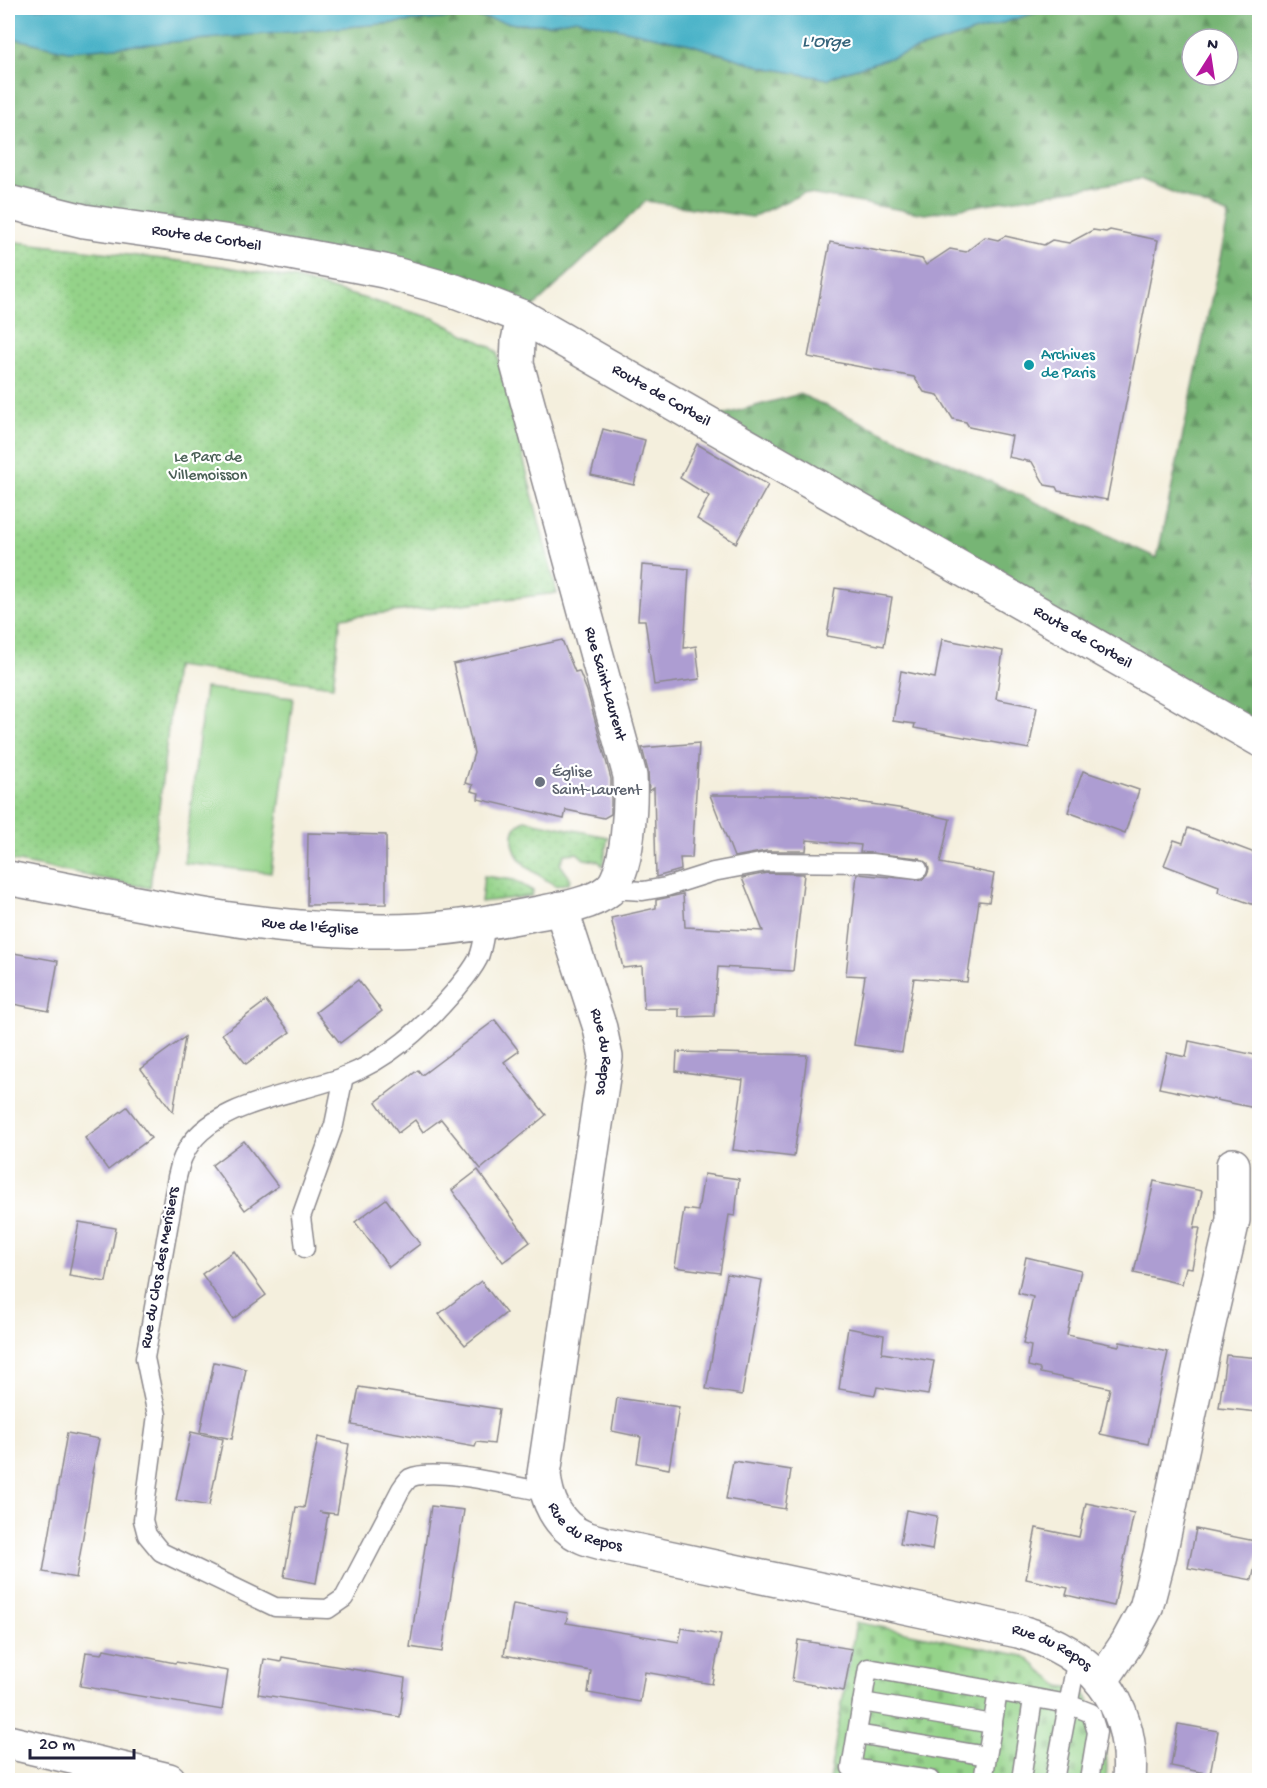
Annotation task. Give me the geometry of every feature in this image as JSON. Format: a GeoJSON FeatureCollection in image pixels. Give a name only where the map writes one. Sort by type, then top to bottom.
{"type":"FeatureCollection","features":[{"type":"Feature","properties":{"kind":"street","name":"Route de Corbeil"},"geometry":{"type":"LineString","coordinates":[[8,202],[84,221],[238,243],[384,271],[455,291],[523,317],[1260,740]]}},
{"type":"Feature","properties":{"kind":"street","name":"Rue Saint-Laurent"},"geometry":{"type":"LineString","coordinates":[[523,317],[518,341],[517,364],[630,776],[631,802],[628,832],[620,873],[611,889]]}},
{"type":"Feature","properties":{"kind":"street","name":"Rue de l'Église"},"geometry":{"type":"LineString","coordinates":[[8,878],[184,912],[255,922],[334,929],[420,930],[486,923],[561,908],[595,898],[611,889]]}},
{"type":"Feature","properties":{"kind":"street","name":"Rue du Repos"},"geometry":{"type":"LineString","coordinates":[[561,908],[600,1028],[606,1057],[544,1474],[545,1492],[551,1507],[565,1524],[582,1537],[1036,1636],[1077,1658],[1102,1680],[1111,1692],[1126,1731],[1130,1749],[1129,1780]]}},
{"type":"Feature","properties":{"kind":"street"},"geometry":{"type":"LineString","coordinates":[[1102,1680],[1127,1643],[1146,1608],[1160,1554],[1233,1220],[1233,1165]]}},
{"type":"Feature","properties":{"kind":"street"},"geometry":{"type":"LineString","coordinates":[[8,1742],[169,1780]]}},
{"type":"Feature","properties":{"kind":"lane"},"geometry":{"type":"LineString","coordinates":[[611,889],[643,891],[666,887],[713,872],[766,862],[871,863],[918,869]]}},
{"type":"Feature","properties":{"kind":"lane","name":"Rue du Clos des Merisiers"},"geometry":{"type":"LineString","coordinates":[[486,923],[479,957],[465,978],[432,1018],[402,1044],[344,1076],[243,1108],[217,1120],[197,1136],[184,1154],[177,1177],[145,1358],[157,1414],[143,1520],[147,1535],[161,1552],[275,1607],[328,1608],[344,1598],[401,1489],[409,1479],[427,1474],[466,1477],[545,1492]]}},
{"type":"Feature","properties":{"kind":"lane"},"geometry":{"type":"LineString","coordinates":[[305,1248],[302,1217],[334,1125],[344,1076]]}},
{"type":"Feature","properties":{"kind":"lane"},"geometry":{"type":"LineString","coordinates":[[1054,1780],[1077,1658]]}},
{"type":"Feature","properties":{"kind":"lane"},"geometry":{"type":"LineString","coordinates":[[930,1780],[851,1768],[868,1668],[1068,1704],[1091,1713],[1096,1732],[1089,1780]]}},
{"type":"Feature","properties":{"kind":"lane"},"geometry":{"type":"LineString","coordinates":[[983,1780],[998,1692]]}},
{"type":"Feature","properties":{"kind":"lane"},"geometry":{"type":"LineString","coordinates":[[1021,1780],[1033,1699]]}},
{"type":"Feature","properties":{"kind":"lane"},"geometry":{"type":"LineString","coordinates":[[862,1702],[993,1724]]}},
{"type":"Feature","properties":{"kind":"lane"},"geometry":{"type":"LineString","coordinates":[[857,1734],[987,1756]]}},
{"type":"Feature","properties":{"kind":"green space"},"geometry":{"type":"Polygon","coordinates":[[[1051,8],[1259,8],[1259,740],[704,420],[800,394],[1157,558],[1229,215],[1140,179],[925,214],[804,193],[752,217],[646,201],[523,317],[8,202],[8,37],[68,51],[473,16],[516,24],[548,24],[576,19],[690,44],[763,67],[828,79],[844,72],[1051,8]]]}},
{"type":"Feature","properties":{"kind":"green space","name":"Le Parc de Villemoisson"},"geometry":{"type":"Polygon","coordinates":[[[8,241],[223,266],[296,279],[433,318],[491,347],[497,353],[557,593],[341,618],[333,686],[175,666],[150,888],[8,860],[8,241]]]}},
{"type":"Feature","properties":{"kind":"green space"},"geometry":{"type":"Polygon","coordinates":[[[205,688],[293,698],[271,873],[184,863],[205,688]]]}},
{"type":"Feature","properties":{"kind":"green space"},"geometry":{"type":"Polygon","coordinates":[[[525,820],[608,837],[603,866],[598,861],[584,859],[577,853],[565,854],[560,864],[570,878],[569,883],[556,886],[535,873],[516,853],[513,835],[519,824],[525,820]]]}},
{"type":"Feature","properties":{"kind":"green space"},"geometry":{"type":"Polygon","coordinates":[[[484,876],[514,880],[533,891],[532,896],[481,902],[484,876]]]}},
{"type":"Feature","properties":{"kind":"green space"},"geometry":{"type":"Polygon","coordinates":[[[856,1622],[1024,1656],[1060,1686],[1082,1690],[1099,1722],[1105,1744],[1106,1780],[829,1780],[856,1622]]]}},
{"type":"Feature","properties":{"kind":"water","name":"L'Orge"},"geometry":{"type":"Polygon","coordinates":[[[8,8],[744,8],[782,14],[802,13],[821,8],[1051,8],[844,72],[828,79],[763,67],[690,44],[576,19],[548,24],[516,24],[473,16],[68,51],[8,37],[8,8]]]}},
{"type":"Feature","properties":{"kind":"building","name":"Archives de Paris"},"geometry":{"type":"Polygon","coordinates":[[[1093,230],[1106,232],[1110,230],[1158,240],[1107,500],[1058,491],[1056,487],[1045,485],[1032,462],[1008,457],[1012,436],[969,427],[966,422],[953,419],[938,395],[924,392],[914,377],[808,357],[830,242],[922,259],[926,265],[950,249],[966,252],[985,237],[998,240],[1005,236],[1044,245],[1052,240],[1069,243],[1093,230]]]}},
{"type":"Feature","properties":{"kind":"building"},"geometry":{"type":"Polygon","coordinates":[[[603,429],[645,440],[634,485],[591,475],[603,429]]]}},
{"type":"Feature","properties":{"kind":"building"},"geometry":{"type":"Polygon","coordinates":[[[697,444],[768,485],[736,543],[697,519],[709,496],[680,478],[697,444]]]}},
{"type":"Feature","properties":{"kind":"building"},"geometry":{"type":"Polygon","coordinates":[[[642,565],[689,569],[684,648],[696,646],[700,679],[654,685],[645,620],[638,620],[642,565]]]}},
{"type":"Feature","properties":{"kind":"building"},"geometry":{"type":"Polygon","coordinates":[[[835,588],[892,597],[884,646],[827,636],[835,588]]]}},
{"type":"Feature","properties":{"kind":"building"},"geometry":{"type":"Polygon","coordinates":[[[942,639],[1003,651],[996,699],[1037,707],[1029,749],[914,728],[915,724],[893,721],[901,671],[935,678],[942,639]]]}},
{"type":"Feature","properties":{"kind":"building"},"geometry":{"type":"Polygon","coordinates":[[[562,640],[575,672],[579,671],[587,691],[611,779],[611,814],[604,818],[566,810],[564,819],[478,799],[479,793],[471,791],[473,785],[465,783],[474,753],[453,664],[562,640]]]}},
{"type":"Feature","properties":{"kind":"building"},"geometry":{"type":"Polygon","coordinates":[[[699,743],[692,858],[680,858],[681,870],[656,877],[654,788],[649,791],[648,771],[642,748],[699,743]]]}},
{"type":"Feature","properties":{"kind":"building"},"geometry":{"type":"Polygon","coordinates":[[[1083,771],[1139,790],[1125,833],[1068,812],[1083,771]]]}},
{"type":"Feature","properties":{"kind":"building"},"geometry":{"type":"Polygon","coordinates":[[[710,795],[810,795],[905,809],[950,819],[940,863],[994,874],[989,902],[979,901],[967,982],[914,978],[902,1052],[854,1045],[865,976],[846,975],[857,874],[922,880],[929,870],[928,864],[919,858],[860,852],[861,845],[807,840],[806,851],[766,851],[734,857],[710,795]]]}},
{"type":"Feature","properties":{"kind":"building"},"geometry":{"type":"Polygon","coordinates":[[[1188,828],[1260,855],[1260,907],[1218,892],[1219,886],[1164,865],[1174,840],[1183,843],[1188,828]]]}},
{"type":"Feature","properties":{"kind":"building"},"geometry":{"type":"Polygon","coordinates":[[[308,833],[386,835],[386,904],[307,905],[308,833]]]}},
{"type":"Feature","properties":{"kind":"building"},"geometry":{"type":"Polygon","coordinates":[[[767,873],[804,874],[793,971],[718,967],[714,1016],[679,1017],[679,1009],[644,1009],[642,966],[623,968],[611,918],[656,908],[656,900],[683,894],[685,927],[763,931],[742,878],[767,873]]]}},
{"type":"Feature","properties":{"kind":"building"},"geometry":{"type":"Polygon","coordinates":[[[8,952],[58,961],[49,1011],[8,1003],[8,952]]]}},
{"type":"Feature","properties":{"kind":"building"},"geometry":{"type":"Polygon","coordinates":[[[358,980],[382,1011],[340,1043],[316,1012],[358,980]]]}},
{"type":"Feature","properties":{"kind":"building"},"geometry":{"type":"Polygon","coordinates":[[[266,1001],[290,1032],[246,1064],[222,1034],[266,1001]]]}},
{"type":"Feature","properties":{"kind":"building"},"geometry":{"type":"Polygon","coordinates":[[[495,1020],[519,1051],[504,1062],[546,1115],[481,1169],[441,1119],[423,1132],[415,1120],[398,1133],[376,1102],[418,1070],[422,1075],[495,1020]]]}},
{"type":"Feature","properties":{"kind":"building"},"geometry":{"type":"Polygon","coordinates":[[[185,1037],[173,1112],[141,1069],[185,1037]]]}},
{"type":"Feature","properties":{"kind":"building"},"geometry":{"type":"Polygon","coordinates":[[[1189,1041],[1260,1056],[1260,1109],[1159,1088],[1167,1053],[1186,1057],[1189,1041]]]}},
{"type":"Feature","properties":{"kind":"building"},"geometry":{"type":"Polygon","coordinates":[[[677,1052],[807,1055],[794,1157],[733,1150],[743,1080],[676,1071],[677,1052]]]}},
{"type":"Feature","properties":{"kind":"building"},"geometry":{"type":"Polygon","coordinates":[[[127,1107],[151,1138],[108,1170],[85,1138],[127,1107]]]}},
{"type":"Feature","properties":{"kind":"building"},"geometry":{"type":"Polygon","coordinates":[[[244,1141],[278,1186],[245,1210],[212,1165],[244,1141]]]}},
{"type":"Feature","properties":{"kind":"building"},"geometry":{"type":"Polygon","coordinates":[[[478,1170],[530,1242],[503,1262],[452,1190],[478,1170]]]}},
{"type":"Feature","properties":{"kind":"building"},"geometry":{"type":"Polygon","coordinates":[[[704,1174],[739,1179],[735,1216],[729,1215],[720,1273],[675,1267],[684,1209],[698,1211],[704,1174]]]}},
{"type":"Feature","properties":{"kind":"building"},"geometry":{"type":"Polygon","coordinates":[[[1154,1181],[1202,1191],[1194,1228],[1200,1228],[1192,1268],[1186,1267],[1182,1284],[1134,1273],[1154,1181]]]}},
{"type":"Feature","properties":{"kind":"building"},"geometry":{"type":"Polygon","coordinates":[[[386,1199],[420,1244],[389,1267],[355,1222],[386,1199]]]}},
{"type":"Feature","properties":{"kind":"building"},"geometry":{"type":"Polygon","coordinates":[[[79,1222],[116,1228],[106,1282],[69,1276],[79,1222]]]}},
{"type":"Feature","properties":{"kind":"building"},"geometry":{"type":"Polygon","coordinates":[[[234,1251],[266,1295],[233,1319],[202,1274],[234,1251]]]}},
{"type":"Feature","properties":{"kind":"building"},"geometry":{"type":"Polygon","coordinates":[[[1026,1257],[1081,1270],[1067,1335],[1119,1346],[1120,1342],[1168,1352],[1148,1444],[1100,1434],[1110,1388],[1040,1373],[1040,1369],[1028,1366],[1031,1346],[1023,1344],[1033,1297],[1018,1293],[1026,1257]]]}},
{"type":"Feature","properties":{"kind":"building"},"geometry":{"type":"Polygon","coordinates":[[[727,1274],[762,1280],[742,1395],[706,1389],[727,1274]]]}},
{"type":"Feature","properties":{"kind":"building"},"geometry":{"type":"Polygon","coordinates":[[[481,1281],[506,1313],[465,1345],[439,1314],[481,1281]]]}},
{"type":"Feature","properties":{"kind":"building"},"geometry":{"type":"Polygon","coordinates":[[[848,1328],[884,1335],[882,1353],[934,1361],[928,1395],[877,1387],[875,1395],[839,1389],[848,1328]]]}},
{"type":"Feature","properties":{"kind":"building"},"geometry":{"type":"Polygon","coordinates":[[[1226,1355],[1260,1358],[1258,1412],[1219,1408],[1226,1355]]]}},
{"type":"Feature","properties":{"kind":"building"},"geometry":{"type":"Polygon","coordinates":[[[214,1362],[246,1369],[232,1439],[200,1432],[214,1362]]]}},
{"type":"Feature","properties":{"kind":"building"},"geometry":{"type":"Polygon","coordinates":[[[359,1387],[499,1409],[494,1444],[477,1442],[475,1447],[352,1425],[359,1387]]]}},
{"type":"Feature","properties":{"kind":"building"},"geometry":{"type":"Polygon","coordinates":[[[617,1398],[679,1407],[669,1469],[637,1463],[641,1437],[612,1431],[617,1398]]]}},
{"type":"Feature","properties":{"kind":"building"},"geometry":{"type":"Polygon","coordinates":[[[191,1432],[223,1439],[209,1506],[176,1500],[191,1432]]]}},
{"type":"Feature","properties":{"kind":"building"},"geometry":{"type":"Polygon","coordinates":[[[67,1433],[99,1439],[76,1578],[43,1572],[67,1433]]]}},
{"type":"Feature","properties":{"kind":"building"},"geometry":{"type":"Polygon","coordinates":[[[318,1437],[349,1444],[337,1514],[319,1512],[328,1514],[316,1583],[284,1577],[296,1507],[304,1508],[318,1437]]]}},
{"type":"Feature","properties":{"kind":"building"},"geometry":{"type":"Polygon","coordinates":[[[733,1461],[791,1470],[785,1509],[726,1499],[733,1461]]]}},
{"type":"Feature","properties":{"kind":"building"},"geometry":{"type":"Polygon","coordinates":[[[1086,1503],[1134,1513],[1114,1606],[1066,1595],[1068,1588],[1026,1579],[1036,1528],[1079,1537],[1086,1503]]]}},
{"type":"Feature","properties":{"kind":"building"},"geometry":{"type":"Polygon","coordinates":[[[431,1506],[464,1510],[442,1652],[410,1647],[431,1506]]]}},
{"type":"Feature","properties":{"kind":"building"},"geometry":{"type":"Polygon","coordinates":[[[906,1510],[937,1516],[932,1550],[900,1544],[906,1510]]]}},
{"type":"Feature","properties":{"kind":"building"},"geometry":{"type":"Polygon","coordinates":[[[1196,1529],[1260,1542],[1252,1580],[1188,1568],[1196,1529]]]}},
{"type":"Feature","properties":{"kind":"building"},"geometry":{"type":"Polygon","coordinates":[[[513,1604],[568,1613],[566,1623],[679,1642],[682,1628],[721,1635],[712,1684],[645,1672],[640,1702],[588,1693],[591,1671],[504,1655],[513,1604]]]}},
{"type":"Feature","properties":{"kind":"building"},"geometry":{"type":"Polygon","coordinates":[[[798,1640],[852,1649],[844,1691],[792,1681],[798,1640]]]}},
{"type":"Feature","properties":{"kind":"building"},"geometry":{"type":"Polygon","coordinates":[[[104,1649],[228,1671],[222,1710],[80,1686],[86,1652],[102,1654],[104,1649]]]}},
{"type":"Feature","properties":{"kind":"building"},"geometry":{"type":"Polygon","coordinates":[[[282,1657],[405,1678],[400,1717],[258,1694],[264,1659],[281,1662],[282,1657]]]}},
{"type":"Feature","properties":{"kind":"building"},"geometry":{"type":"Polygon","coordinates":[[[1178,1724],[1218,1731],[1210,1774],[1171,1766],[1178,1724]]]}},
{"type":"Feature","properties":{"kind":"place","name":"Archives de Paris"},"geometry":{"type":"Point","coordinates":[1029,365]}},
{"type":"Feature","properties":{"kind":"place","name":"Église Saint-Laurent"},"geometry":{"type":"Point","coordinates":[540,782]}}]}
